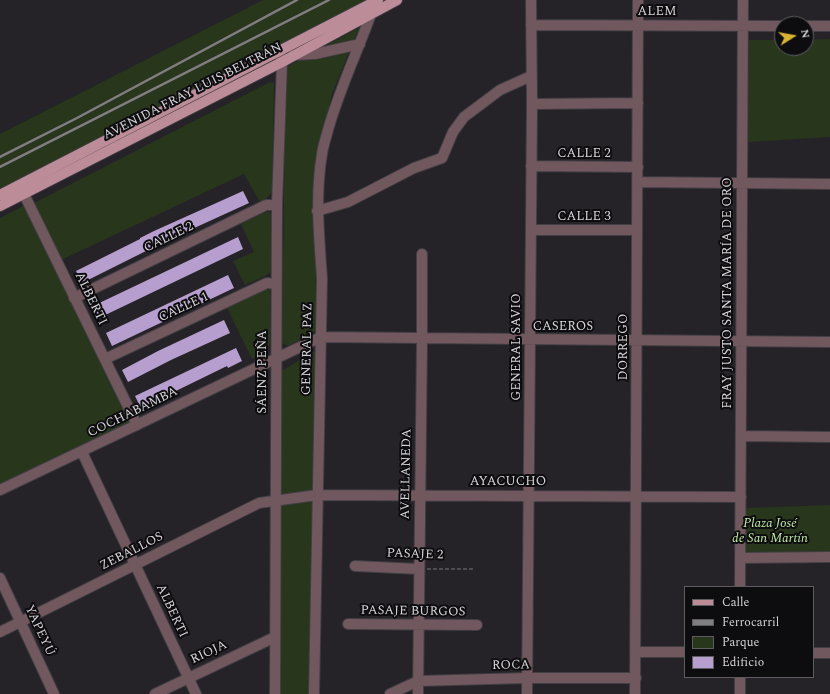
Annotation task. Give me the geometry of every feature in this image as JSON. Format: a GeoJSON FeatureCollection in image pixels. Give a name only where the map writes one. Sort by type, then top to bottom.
{"type":"FeatureCollection","features":[{"type":"Feature","properties":{"kind":"main road","name":"AVENIDA FRAY LUIS BELTRÁN"},"geometry":{"type":"LineString","coordinates":[[0,206],[22,189],[279,51],[378,0]]}},
{"type":"Feature","properties":{"kind":"main road","name":"AVENIDA FRAY LUIS BELTRÁN"},"geometry":{"type":"LineString","coordinates":[[0,195],[22,189],[282,62],[397,0]]}},
{"type":"Feature","properties":{"kind":"street","name":"GENERAL SAVIO"},"geometry":{"type":"LineString","coordinates":[[527,694],[532,104],[531,0]]}},
{"type":"Feature","properties":{"kind":"street","name":"DORREGO"},"geometry":{"type":"LineString","coordinates":[[636,694],[638,0]]}},
{"type":"Feature","properties":{"kind":"street","name":"FRAY JUSTO SANTA MARÍA DE ORO"},"geometry":{"type":"LineString","coordinates":[[740,586],[742,0]]}},
{"type":"Feature","properties":{"kind":"street","name":"GENERAL PAZ"},"geometry":{"type":"LineString","coordinates":[[314,694],[322,278],[317,211],[322,153],[334,108],[371,14]]}},
{"type":"Feature","properties":{"kind":"street","name":"ALEM"},"geometry":{"type":"LineString","coordinates":[[531,25],[774,26]]}},
{"type":"Feature","properties":{"kind":"street"},"geometry":{"type":"LineString","coordinates":[[814,26],[830,26]]}},
{"type":"Feature","properties":{"kind":"street"},"geometry":{"type":"LineString","coordinates":[[293,56],[315,54],[360,44]]}},
{"type":"Feature","properties":{"kind":"street","name":"SÁENZ PEÑA"},"geometry":{"type":"LineString","coordinates":[[275,694],[276,284],[282,62],[279,51]]}},
{"type":"Feature","properties":{"kind":"street"},"geometry":{"type":"LineString","coordinates":[[317,211],[348,202],[414,168],[442,158],[453,132],[464,117],[500,90],[532,76]]}},
{"type":"Feature","properties":{"kind":"street"},"geometry":{"type":"LineString","coordinates":[[532,104],[638,102]]}},
{"type":"Feature","properties":{"kind":"street","name":"CALLE 2"},"geometry":{"type":"LineString","coordinates":[[531,166],[638,167]]}},
{"type":"Feature","properties":{"kind":"street"},"geometry":{"type":"LineString","coordinates":[[638,182],[830,184]]}},
{"type":"Feature","properties":{"kind":"street","name":"ALBERTI"},"geometry":{"type":"LineString","coordinates":[[22,189],[137,425]]}},
{"type":"Feature","properties":{"kind":"street","name":"CALLE 2"},"geometry":{"type":"LineString","coordinates":[[74,298],[266,206],[277,204]]}},
{"type":"Feature","properties":{"kind":"street","name":"CALLE 3"},"geometry":{"type":"LineString","coordinates":[[531,230],[637,230]]}},
{"type":"Feature","properties":{"kind":"street","name":"AVELLANEDA"},"geometry":{"type":"LineString","coordinates":[[418,694],[422,254]]}},
{"type":"Feature","properties":{"kind":"street","name":"CALLE 1"},"geometry":{"type":"LineString","coordinates":[[104,359],[266,283],[276,284]]}},
{"type":"Feature","properties":{"kind":"street","name":"CASEROS"},"geometry":{"type":"LineString","coordinates":[[276,359],[321,338],[830,342]]}},
{"type":"Feature","properties":{"kind":"street","name":"COCHABAMBA"},"geometry":{"type":"LineString","coordinates":[[0,490],[276,359]]}},
{"type":"Feature","properties":{"kind":"street"},"geometry":{"type":"LineString","coordinates":[[741,436],[830,437]]}},
{"type":"Feature","properties":{"kind":"street","name":"ALBERTI"},"geometry":{"type":"LineString","coordinates":[[82,452],[196,694]]}},
{"type":"Feature","properties":{"kind":"street","name":"AYACUCHO"},"geometry":{"type":"LineString","coordinates":[[276,501],[317,494],[741,497]]}},
{"type":"Feature","properties":{"kind":"street","name":"ZEBALLOS"},"geometry":{"type":"LineString","coordinates":[[0,632],[259,502],[276,501]]}},
{"type":"Feature","properties":{"kind":"street"},"geometry":{"type":"LineString","coordinates":[[740,558],[830,557]]}},
{"type":"Feature","properties":{"kind":"street","name":"PASAJE 2"},"geometry":{"type":"LineString","coordinates":[[355,566],[419,569]]}},
{"type":"Feature","properties":{"kind":"street","name":"YAPEYÚ"},"geometry":{"type":"LineString","coordinates":[[0,578],[54,694]]}},
{"type":"Feature","properties":{"kind":"street","name":"PASAJE BURGOS"},"geometry":{"type":"LineString","coordinates":[[348,624],[477,625]]}},
{"type":"Feature","properties":{"kind":"street","name":"RIOJA"},"geometry":{"type":"LineString","coordinates":[[154,694],[275,637]]}},
{"type":"Feature","properties":{"kind":"street"},"geometry":{"type":"LineString","coordinates":[[636,652],[684,652]]}},
{"type":"Feature","properties":{"kind":"street"},"geometry":{"type":"LineString","coordinates":[[814,653],[830,654]]}},
{"type":"Feature","properties":{"kind":"street","name":"ROCA"},"geometry":{"type":"LineString","coordinates":[[390,694],[418,681],[527,678],[636,678]]}},
{"type":"Feature","properties":{"kind":"street"},"geometry":{"type":"LineString","coordinates":[[740,678],[740,694]]}},
{"type":"Feature","properties":{"kind":"path","name":"PASAJE 2"},"geometry":{"type":"LineString","coordinates":[[419,569],[474,569]]}},
{"type":"Feature","properties":{"kind":"green space"},"geometry":{"type":"Polygon","coordinates":[[[263,0],[378,0],[0,195],[0,134],[263,0]]]}},
{"type":"Feature","properties":{"kind":"green space"},"geometry":{"type":"Polygon","coordinates":[[[359,28],[332,94],[318,152],[313,190],[318,284],[317,331],[288,346],[282,343],[285,115],[288,66],[359,28]]]}},
{"type":"Feature","properties":{"kind":"green space"},"geometry":{"type":"Polygon","coordinates":[[[830,39],[830,137],[748,142],[749,40],[774,40],[774,56],[814,56],[814,40],[830,39]]]}},
{"type":"Feature","properties":{"kind":"green space"},"geometry":{"type":"Polygon","coordinates":[[[270,82],[274,83],[272,192],[267,198],[260,202],[244,174],[61,260],[34,203],[270,82]]]}},
{"type":"Feature","properties":{"kind":"green space"},"geometry":{"type":"Polygon","coordinates":[[[25,205],[131,423],[0,484],[0,218],[25,205]]]}},
{"type":"Feature","properties":{"kind":"green space"},"geometry":{"type":"Polygon","coordinates":[[[266,212],[270,212],[272,216],[271,272],[245,285],[233,261],[254,252],[241,224],[266,212]]]}},
{"type":"Feature","properties":{"kind":"green space"},"geometry":{"type":"Polygon","coordinates":[[[265,289],[270,290],[270,342],[267,353],[252,359],[227,308],[265,289]]]}},
{"type":"Feature","properties":{"kind":"green space"},"geometry":{"type":"Polygon","coordinates":[[[316,350],[309,694],[279,694],[280,372],[316,350]]]}},
{"type":"Feature","properties":{"kind":"green space","name":"Plaza José de San Martín"},"geometry":{"type":"Polygon","coordinates":[[[830,505],[830,555],[743,556],[744,508],[830,505]]]}},
{"type":"Feature","properties":{"kind":"building"},"geometry":{"type":"Polygon","coordinates":[[[243,191],[249,203],[168,240],[82,283],[76,271],[154,231],[243,191]]]}},
{"type":"Feature","properties":{"kind":"building"},"geometry":{"type":"Polygon","coordinates":[[[238,237],[243,249],[99,318],[93,306],[238,237]]]}},
{"type":"Feature","properties":{"kind":"building"},"geometry":{"type":"Polygon","coordinates":[[[228,275],[234,288],[112,346],[106,333],[228,275]]]}},
{"type":"Feature","properties":{"kind":"building"},"geometry":{"type":"Polygon","coordinates":[[[224,320],[230,333],[171,360],[128,382],[122,370],[158,351],[224,320]]]}},
{"type":"Feature","properties":{"kind":"building"},"geometry":{"type":"Polygon","coordinates":[[[236,348],[242,361],[228,368],[227,366],[141,408],[135,396],[236,348]]]}},
{"type":"Feature","properties":{"kind":"railway"},"geometry":{"type":"LineString","coordinates":[[0,157],[77,118],[297,0]]}},
{"type":"Feature","properties":{"kind":"railway"},"geometry":{"type":"LineString","coordinates":[[0,167],[329,0]]}}]}
